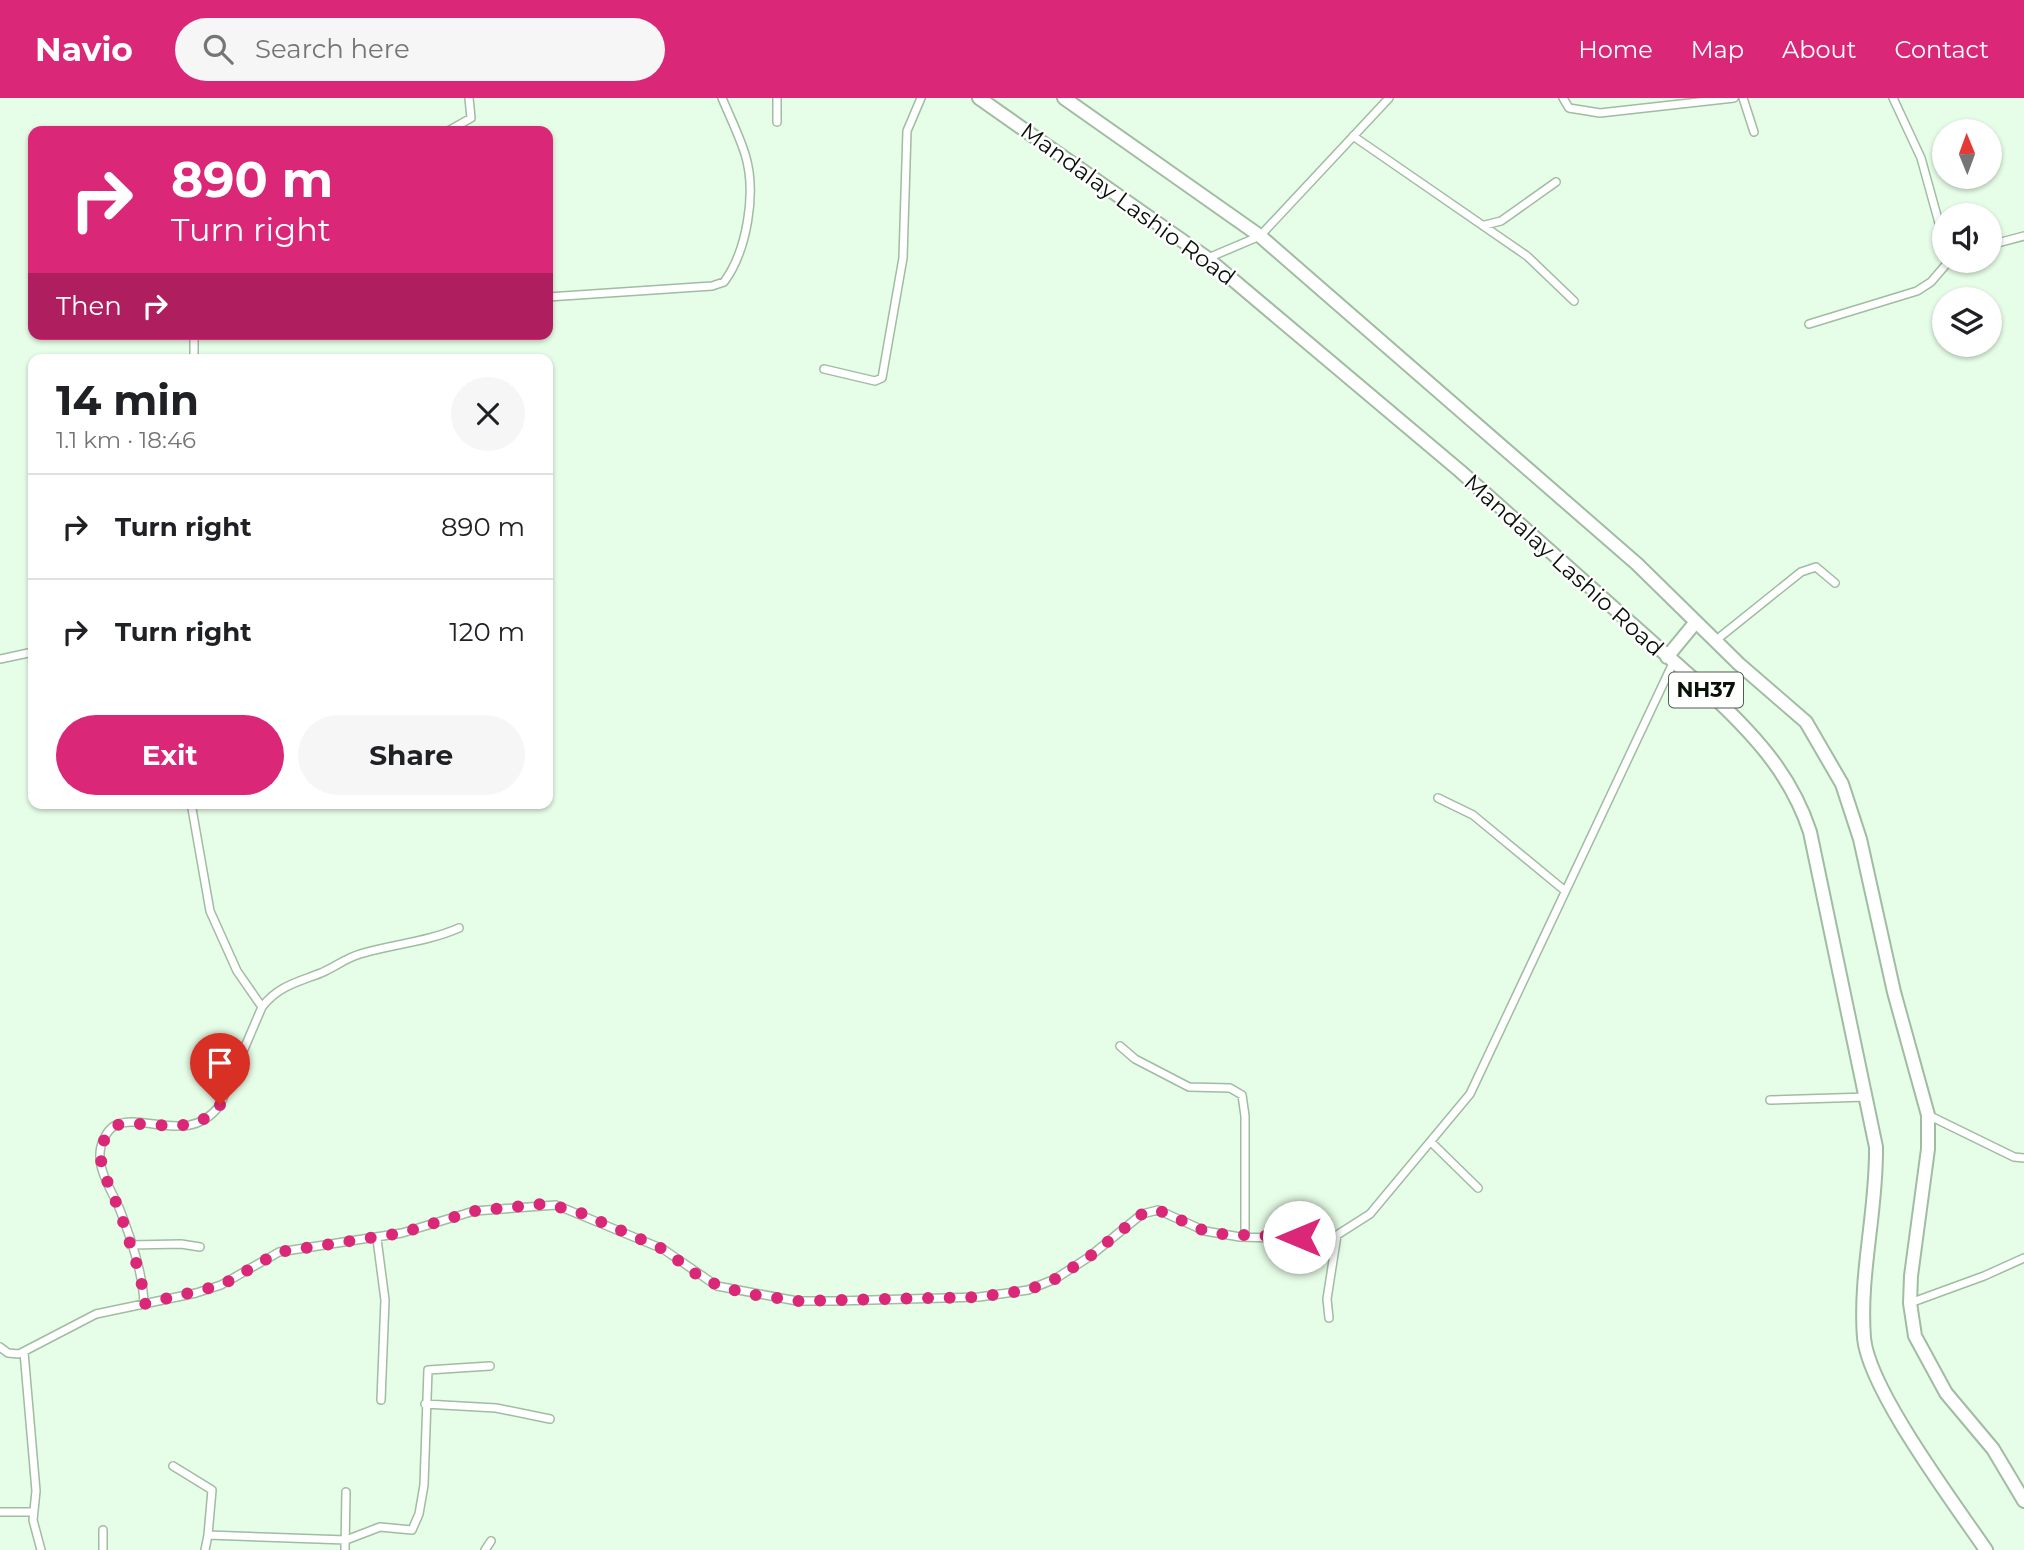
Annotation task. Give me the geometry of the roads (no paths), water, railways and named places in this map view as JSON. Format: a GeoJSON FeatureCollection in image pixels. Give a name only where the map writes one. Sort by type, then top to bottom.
{"type":"FeatureCollection","features":[{"type":"Feature","properties":{"kind":"highway","name":"Mandalay Lashio Road"},"geometry":{"type":"LineString","coordinates":[[979,98],[1207,258],[1460,471],[1754,737],[1791,785],[1802,808],[1876,1147],[1876,1176],[1865,1277],[1867,1355],[1885,1396],[1986,1550]]}},
{"type":"Feature","properties":{"kind":"highway","name":"Mandalay Lashio Road"},"geometry":{"type":"LineString","coordinates":[[1063,98],[1260,236],[1637,564],[1715,641],[1806,722],[1842,784],[1860,839],[1894,992],[1928,1115],[1928,1149],[1916,1227],[1910,1303],[1920,1350],[1946,1392],[1993,1449],[2024,1501]]}},
{"type":"Feature","properties":{"kind":"highway"},"geometry":{"type":"LineString","coordinates":[[1670,660],[1695,622]]}},
{"type":"Feature","properties":{"kind":"street"},"geometry":{"type":"LineString","coordinates":[[456,126],[471,118],[469,98]]}},
{"type":"Feature","properties":{"kind":"street"},"geometry":{"type":"LineString","coordinates":[[553,297],[712,286],[724,282],[740,248],[749,189],[746,155],[722,98]]}},
{"type":"Feature","properties":{"kind":"street"},"geometry":{"type":"LineString","coordinates":[[777,98],[777,122]]}},
{"type":"Feature","properties":{"kind":"street"},"geometry":{"type":"LineString","coordinates":[[824,369],[875,381],[882,378],[902,258],[907,131],[921,98]]}},
{"type":"Feature","properties":{"kind":"street"},"geometry":{"type":"LineString","coordinates":[[1207,258],[1260,236],[1389,98]]}},
{"type":"Feature","properties":{"kind":"street"},"geometry":{"type":"LineString","coordinates":[[1563,98],[1569,108],[1601,113],[1734,98]]}},
{"type":"Feature","properties":{"kind":"street"},"geometry":{"type":"LineString","coordinates":[[1743,98],[1754,132]]}},
{"type":"Feature","properties":{"kind":"street"},"geometry":{"type":"LineString","coordinates":[[1893,98],[1921,158],[1933,203]]}},
{"type":"Feature","properties":{"kind":"street"},"geometry":{"type":"LineString","coordinates":[[1353,136],[1406,170],[1450,205],[1485,225],[1527,256],[1574,301]]}},
{"type":"Feature","properties":{"kind":"street"},"geometry":{"type":"LineString","coordinates":[[1485,225],[1501,221],[1556,182]]}},
{"type":"Feature","properties":{"kind":"street"},"geometry":{"type":"LineString","coordinates":[[2002,242],[2024,236]]}},
{"type":"Feature","properties":{"kind":"street"},"geometry":{"type":"LineString","coordinates":[[1809,324],[1917,291],[1939,273]]}},
{"type":"Feature","properties":{"kind":"street"},"geometry":{"type":"LineString","coordinates":[[1715,641],[1801,572],[1816,567],[1835,583]]}},
{"type":"Feature","properties":{"kind":"street"},"geometry":{"type":"LineString","coordinates":[[0,659],[28,653]]}},
{"type":"Feature","properties":{"kind":"street"},"geometry":{"type":"LineString","coordinates":[[0,1347],[8,1353],[24,1352],[96,1314],[222,1285],[279,1252],[377,1238],[474,1211],[556,1205],[663,1249],[717,1286],[797,1301],[979,1297],[1028,1290],[1055,1279],[1078,1264],[1149,1211],[1166,1211],[1205,1231],[1245,1237],[1337,1235],[1370,1214],[1470,1094],[1670,660]]}},
{"type":"Feature","properties":{"kind":"street"},"geometry":{"type":"LineString","coordinates":[[1438,798],[1474,815],[1564,890]]}},
{"type":"Feature","properties":{"kind":"street"},"geometry":{"type":"LineString","coordinates":[[192,809],[210,911],[237,971],[262,1007]]}},
{"type":"Feature","properties":{"kind":"street"},"geometry":{"type":"LineString","coordinates":[[144,1304],[141,1278],[101,1166],[102,1143],[117,1125],[197,1124],[211,1117],[220,1105],[262,1007],[271,995],[290,983],[325,971],[348,958],[436,938],[458,928]]}},
{"type":"Feature","properties":{"kind":"street"},"geometry":{"type":"LineString","coordinates":[[1120,1045],[1135,1059],[1189,1087],[1230,1088],[1242,1095],[1245,1116],[1245,1237]]}},
{"type":"Feature","properties":{"kind":"street"},"geometry":{"type":"LineString","coordinates":[[1770,1100],[1867,1097]]}},
{"type":"Feature","properties":{"kind":"street"},"geometry":{"type":"LineString","coordinates":[[1928,1115],[2024,1158]]}},
{"type":"Feature","properties":{"kind":"street"},"geometry":{"type":"LineString","coordinates":[[1431,1142],[1478,1188]]}},
{"type":"Feature","properties":{"kind":"street"},"geometry":{"type":"LineString","coordinates":[[1329,1318],[1328,1288],[1337,1235]]}},
{"type":"Feature","properties":{"kind":"street"},"geometry":{"type":"LineString","coordinates":[[377,1238],[386,1300],[381,1400]]}},
{"type":"Feature","properties":{"kind":"street"},"geometry":{"type":"LineString","coordinates":[[130,1245],[181,1244],[200,1247]]}},
{"type":"Feature","properties":{"kind":"street"},"geometry":{"type":"LineString","coordinates":[[1910,1303],[2024,1258]]}},
{"type":"Feature","properties":{"kind":"street"},"geometry":{"type":"LineString","coordinates":[[24,1352],[36,1491],[32,1512],[41,1550]]}},
{"type":"Feature","properties":{"kind":"street"},"geometry":{"type":"LineString","coordinates":[[208,1535],[346,1540],[380,1527],[412,1530],[419,1514],[424,1485],[428,1370],[490,1366]]}},
{"type":"Feature","properties":{"kind":"street"},"geometry":{"type":"LineString","coordinates":[[425,1404],[496,1408],[550,1419]]}},
{"type":"Feature","properties":{"kind":"street"},"geometry":{"type":"LineString","coordinates":[[173,1466],[212,1490],[205,1550]]}},
{"type":"Feature","properties":{"kind":"street"},"geometry":{"type":"LineString","coordinates":[[345,1550],[346,1492]]}},
{"type":"Feature","properties":{"kind":"street"},"geometry":{"type":"LineString","coordinates":[[0,1512],[32,1512]]}},
{"type":"Feature","properties":{"kind":"street"},"geometry":{"type":"LineString","coordinates":[[103,1530],[103,1550]]}},
{"type":"Feature","properties":{"kind":"street"},"geometry":{"type":"LineString","coordinates":[[485,1550],[491,1541]]}}]}
